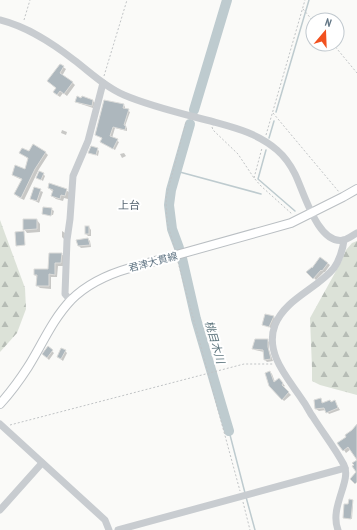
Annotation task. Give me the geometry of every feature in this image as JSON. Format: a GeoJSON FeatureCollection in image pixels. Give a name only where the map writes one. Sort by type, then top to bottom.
{"type":"FeatureCollection","features":[{"type":"Feature","properties":{"kind":"main road","name":"君津大貫線"},"geometry":{"type":"LineString","coordinates":[[0,404],[13,389],[28,367],[55,321],[71,301],[98,281],[114,273],[291,223],[343,197],[357,188]]}},
{"type":"Feature","properties":{"kind":"street"},"geometry":{"type":"LineString","coordinates":[[0,20],[22,27],[49,42],[102,82],[122,94],[252,134],[264,140],[276,150],[294,173],[320,229],[328,237],[337,240],[344,240],[357,233]]}},
{"type":"Feature","properties":{"kind":"street"},"geometry":{"type":"LineString","coordinates":[[71,301],[65,294],[65,288],[66,240],[70,219],[71,188],[73,176],[88,141],[102,82]]}},
{"type":"Feature","properties":{"kind":"street"},"geometry":{"type":"LineString","coordinates":[[338,530],[336,526],[336,510],[345,479],[345,468],[335,449],[286,378],[274,351],[273,338],[275,325],[284,311],[335,267],[343,248],[344,240]]}},
{"type":"Feature","properties":{"kind":"street"},"geometry":{"type":"LineString","coordinates":[[2,425],[105,520],[110,530]]}},
{"type":"Feature","properties":{"kind":"street"},"geometry":{"type":"LineString","coordinates":[[0,510],[42,463]]}},
{"type":"Feature","properties":{"kind":"street"},"geometry":{"type":"LineString","coordinates":[[118,530],[345,468]]}},
{"type":"Feature","properties":{"kind":"path"},"geometry":{"type":"LineString","coordinates":[[22,27],[30,0]]}},
{"type":"Feature","properties":{"kind":"path"},"geometry":{"type":"LineString","coordinates":[[102,82],[127,0]]}},
{"type":"Feature","properties":{"kind":"path"},"geometry":{"type":"LineString","coordinates":[[254,178],[305,0]]}},
{"type":"Feature","properties":{"kind":"path"},"geometry":{"type":"LineString","coordinates":[[340,52],[357,73]]}},
{"type":"Feature","properties":{"kind":"path"},"geometry":{"type":"LineString","coordinates":[[273,112],[343,197]]}},
{"type":"Feature","properties":{"kind":"path"},"geometry":{"type":"LineString","coordinates":[[188,114],[166,198],[167,222],[208,373],[245,496],[250,530]]}},
{"type":"Feature","properties":{"kind":"path"},"geometry":{"type":"LineString","coordinates":[[210,121],[213,130],[238,154],[261,186],[293,214]]}},
{"type":"Feature","properties":{"kind":"path"},"geometry":{"type":"LineString","coordinates":[[2,425],[244,364],[279,364]]}},
{"type":"Feature","properties":{"kind":"green space"},"geometry":{"type":"Polygon","coordinates":[[[0,220],[25,288],[26,309],[17,333],[0,352],[0,220]]]}},
{"type":"Feature","properties":{"kind":"green space"},"geometry":{"type":"Polygon","coordinates":[[[357,241],[357,395],[320,385],[312,381],[310,318],[346,250],[352,243],[357,241]]]}},
{"type":"Feature","properties":{"kind":"building"},"geometry":{"type":"Polygon","coordinates":[[[60,64],[64,66],[60,73],[73,82],[64,94],[60,91],[57,95],[53,92],[56,88],[47,81],[60,64]]]}},
{"type":"Feature","properties":{"kind":"building"},"geometry":{"type":"Polygon","coordinates":[[[77,96],[81,98],[82,96],[93,100],[92,106],[75,102],[77,96]]]}},
{"type":"Feature","properties":{"kind":"building"},"geometry":{"type":"Polygon","coordinates":[[[104,100],[124,104],[123,108],[129,109],[124,125],[126,126],[125,130],[113,127],[110,136],[118,139],[113,149],[100,142],[102,138],[95,135],[104,100]]]}},
{"type":"Feature","properties":{"kind":"building"},"geometry":{"type":"Polygon","coordinates":[[[33,144],[46,152],[35,169],[21,198],[14,194],[22,179],[12,175],[15,165],[25,169],[28,158],[19,153],[22,148],[29,151],[33,144]]]}},
{"type":"Feature","properties":{"kind":"building"},"geometry":{"type":"Polygon","coordinates":[[[91,146],[98,148],[96,155],[88,153],[91,146]]]}},
{"type":"Feature","properties":{"kind":"building"},"geometry":{"type":"Polygon","coordinates":[[[39,171],[44,173],[41,180],[36,178],[39,171]]]}},
{"type":"Feature","properties":{"kind":"building"},"geometry":{"type":"Polygon","coordinates":[[[49,183],[67,189],[65,196],[61,195],[60,199],[51,196],[53,190],[48,188],[49,183]]]}},
{"type":"Feature","properties":{"kind":"building"},"geometry":{"type":"Polygon","coordinates":[[[34,187],[41,189],[37,201],[30,199],[34,187]]]}},
{"type":"Feature","properties":{"kind":"building"},"geometry":{"type":"Polygon","coordinates":[[[43,207],[52,208],[51,216],[42,214],[43,207]]]}},
{"type":"Feature","properties":{"kind":"building"},"geometry":{"type":"Polygon","coordinates":[[[23,219],[37,219],[37,229],[23,230],[23,219]]]}},
{"type":"Feature","properties":{"kind":"building"},"geometry":{"type":"Polygon","coordinates":[[[85,226],[89,226],[89,234],[85,234],[85,226]]]}},
{"type":"Feature","properties":{"kind":"building"},"geometry":{"type":"Polygon","coordinates":[[[24,231],[25,245],[16,246],[15,232],[24,231]]]}},
{"type":"Feature","properties":{"kind":"building"},"geometry":{"type":"Polygon","coordinates":[[[88,238],[90,245],[78,246],[76,240],[88,238]]]}},
{"type":"Feature","properties":{"kind":"building"},"geometry":{"type":"Polygon","coordinates":[[[49,253],[62,253],[61,263],[55,263],[55,275],[49,274],[49,286],[36,286],[37,275],[34,275],[34,269],[48,269],[49,253]]]}},
{"type":"Feature","properties":{"kind":"building"},"geometry":{"type":"Polygon","coordinates":[[[320,257],[328,263],[313,279],[306,272],[312,268],[320,257]]]}},
{"type":"Feature","properties":{"kind":"building"},"geometry":{"type":"Polygon","coordinates":[[[265,314],[274,316],[269,327],[262,325],[265,314]]]}},
{"type":"Feature","properties":{"kind":"building"},"geometry":{"type":"Polygon","coordinates":[[[255,339],[268,339],[271,359],[264,360],[263,350],[252,349],[255,339]]]}},
{"type":"Feature","properties":{"kind":"building"},"geometry":{"type":"Polygon","coordinates":[[[48,346],[53,350],[47,358],[42,354],[48,346]]]}},
{"type":"Feature","properties":{"kind":"building"},"geometry":{"type":"Polygon","coordinates":[[[61,348],[66,350],[61,359],[57,357],[61,348]]]}},
{"type":"Feature","properties":{"kind":"building"},"geometry":{"type":"Polygon","coordinates":[[[270,371],[274,382],[279,378],[283,383],[282,385],[289,392],[282,400],[269,386],[265,373],[270,371]]]}},
{"type":"Feature","properties":{"kind":"building"},"geometry":{"type":"Polygon","coordinates":[[[321,398],[322,403],[335,400],[338,408],[326,413],[324,408],[315,409],[314,400],[321,398]]]}},
{"type":"Feature","properties":{"kind":"building"},"geometry":{"type":"Polygon","coordinates":[[[357,424],[357,460],[348,447],[343,451],[337,443],[346,437],[345,435],[357,424]]]}},
{"type":"Feature","properties":{"kind":"building"},"geometry":{"type":"Polygon","coordinates":[[[357,460],[357,482],[355,484],[350,479],[356,472],[352,466],[354,465],[352,463],[357,460]]]}},
{"type":"Feature","properties":{"kind":"building"},"geometry":{"type":"Polygon","coordinates":[[[349,499],[353,500],[351,519],[343,518],[344,504],[348,504],[349,499]]]}},
{"type":"Feature","properties":{"kind":"waterway","name":"桃目木川"},"geometry":{"type":"LineString","coordinates":[[194,110],[227,0]]}},
{"type":"Feature","properties":{"kind":"waterway"},"geometry":{"type":"LineString","coordinates":[[276,112],[309,0]]}},
{"type":"Feature","properties":{"kind":"waterway"},"geometry":{"type":"LineString","coordinates":[[269,138],[274,121]]}},
{"type":"Feature","properties":{"kind":"waterway","name":"桃目木川"},"geometry":{"type":"LineString","coordinates":[[179,248],[172,229],[169,205],[171,190],[190,124]]}},
{"type":"Feature","properties":{"kind":"waterway"},"geometry":{"type":"LineString","coordinates":[[266,150],[258,179],[295,211]]}},
{"type":"Feature","properties":{"kind":"waterway"},"geometry":{"type":"LineString","coordinates":[[176,171],[261,194]]}},
{"type":"Feature","properties":{"kind":"waterway","name":"桃目木川"},"geometry":{"type":"LineString","coordinates":[[182,258],[196,319],[229,431]]}},
{"type":"Feature","properties":{"kind":"waterway"},"geometry":{"type":"LineString","coordinates":[[229,431],[245,493]]}},
{"type":"Feature","properties":{"kind":"waterway"},"geometry":{"type":"LineString","coordinates":[[246,497],[255,530]]}},
{"type":"Feature","properties":{"kind":"district","name":"上台"},"geometry":{"type":"Point","coordinates":[129,205]}}]}
